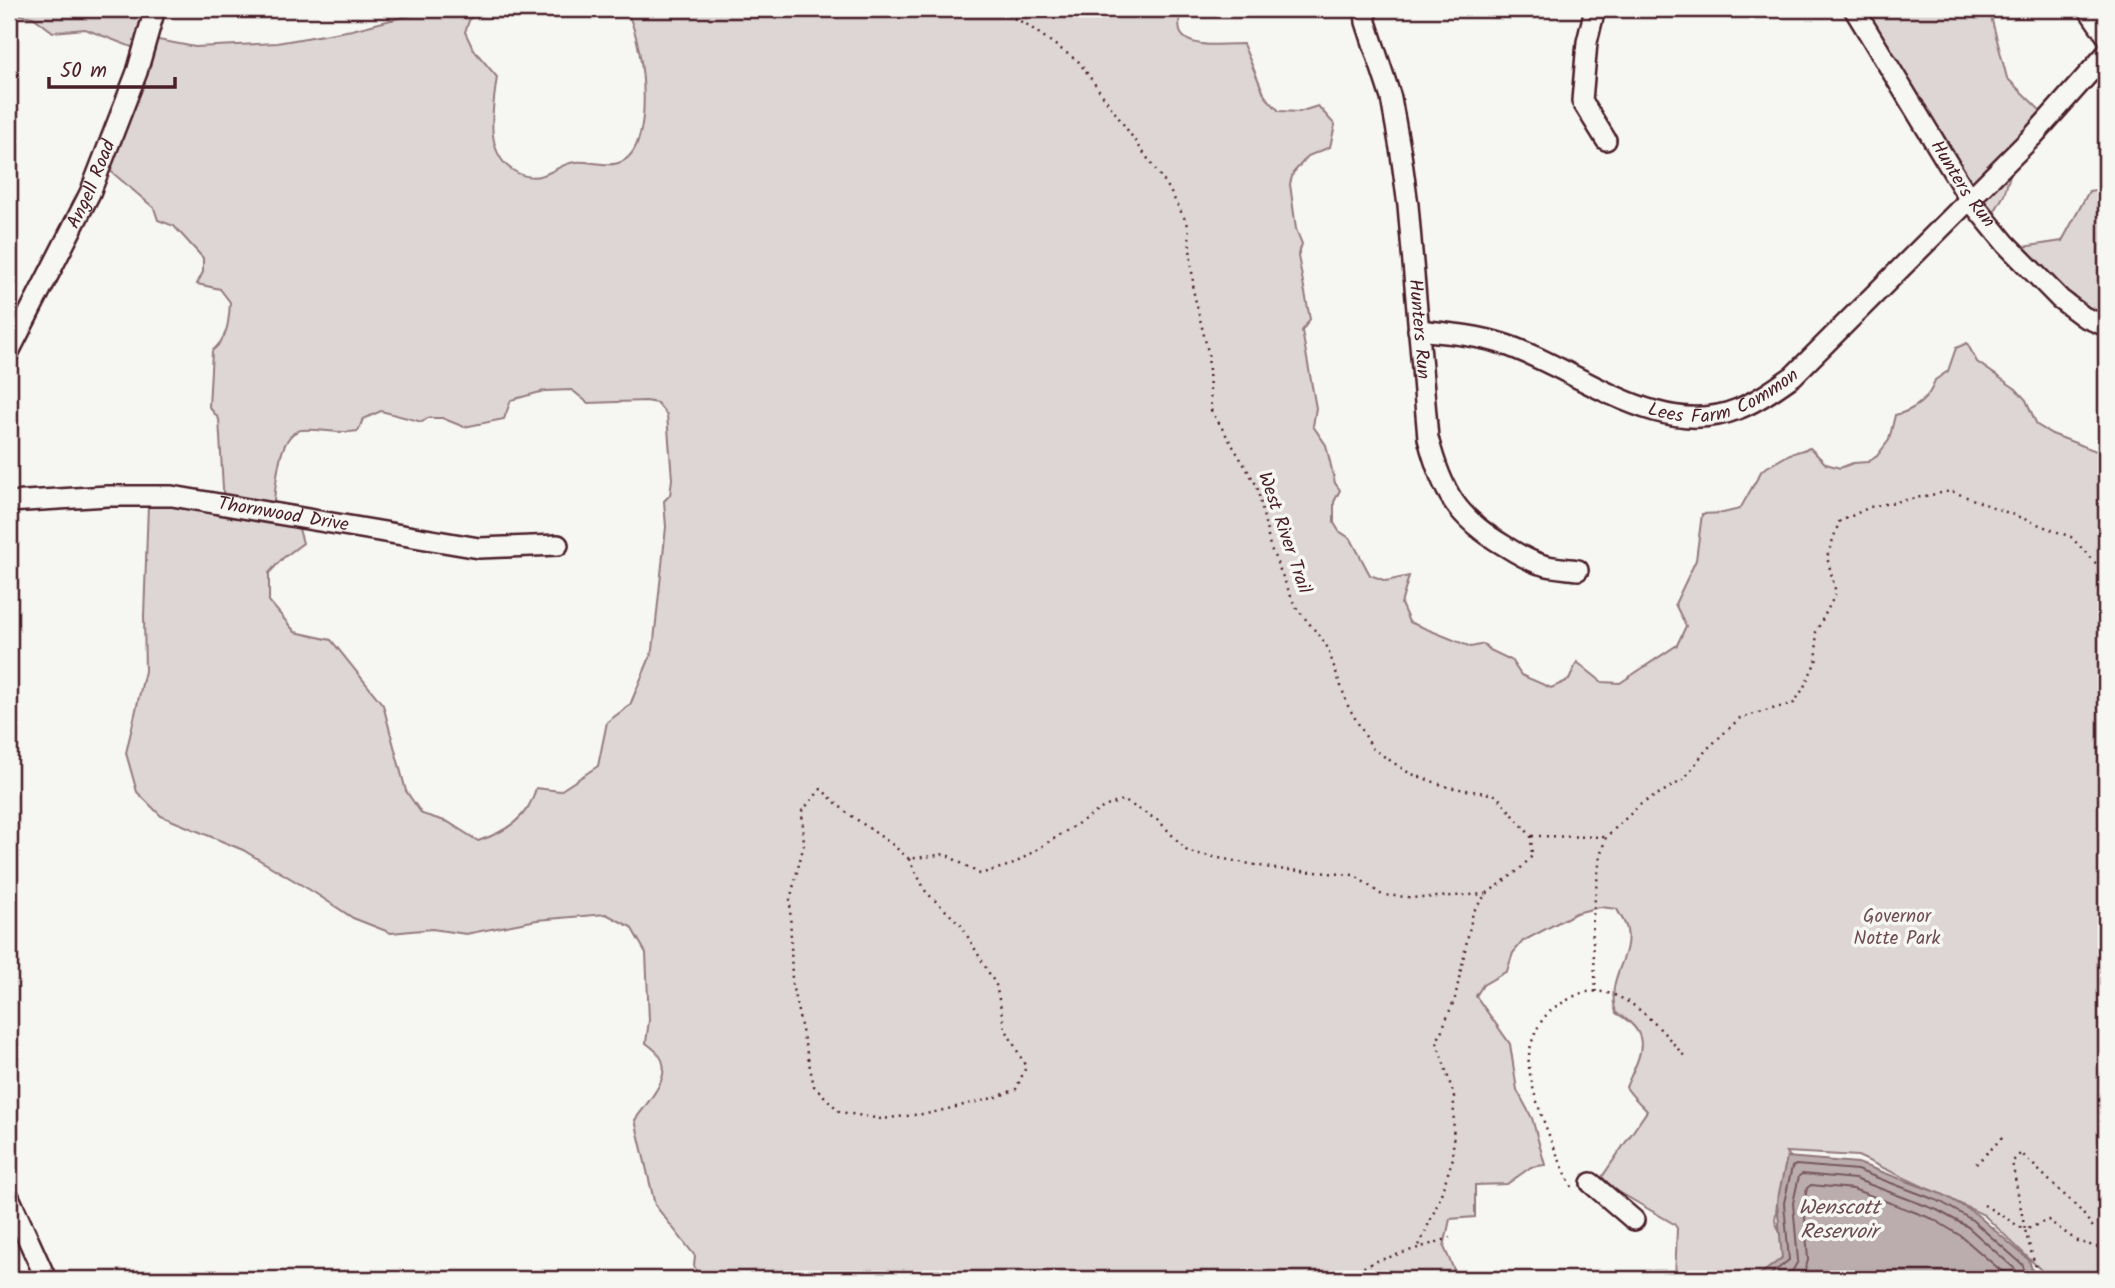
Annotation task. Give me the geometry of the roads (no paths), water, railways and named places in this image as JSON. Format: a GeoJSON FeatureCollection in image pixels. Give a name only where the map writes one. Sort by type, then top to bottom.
{"type":"FeatureCollection","features":[{"type":"Feature","properties":{"kind":"street","name":"Angell Road"},"geometry":{"type":"LineString","coordinates":[[9,352],[90,193],[137,72],[155,9]]}},
{"type":"Feature","properties":{"kind":"street","name":"Hunters Run"},"geometry":{"type":"LineString","coordinates":[[1365,9],[1366,22],[1391,98],[1401,154],[1408,205],[1428,439],[1434,462],[1452,500],[1466,519],[1486,535],[1541,564],[1578,570]]}},
{"type":"Feature","properties":{"kind":"street"},"geometry":{"type":"LineString","coordinates":[[1595,9],[1587,42],[1582,101],[1606,140]]}},
{"type":"Feature","properties":{"kind":"street","name":"Hunters Run"},"geometry":{"type":"LineString","coordinates":[[1854,9],[1970,200],[2006,244],[2060,299],[2084,317],[2106,326]]}},
{"type":"Feature","properties":{"kind":"street"},"geometry":{"type":"LineString","coordinates":[[2088,9],[2106,35]]}},
{"type":"Feature","properties":{"kind":"street","name":"Lees Farm Common"},"geometry":{"type":"LineString","coordinates":[[1418,330],[1503,344],[1630,403],[1670,416],[1708,416],[1737,410],[1768,394],[1793,376],[2034,135],[2106,54]]}},
{"type":"Feature","properties":{"kind":"street","name":"Thornwood Drive"},"geometry":{"type":"LineString","coordinates":[[9,502],[108,496],[172,496],[479,548],[558,545]]}},
{"type":"Feature","properties":{"kind":"street"},"geometry":{"type":"LineString","coordinates":[[1584,1189],[1634,1220]]}},
{"type":"Feature","properties":{"kind":"street"},"geometry":{"type":"LineString","coordinates":[[9,1197],[46,1279]]}},
{"type":"Feature","properties":{"kind":"water","name":"Wenscott Reservoir"},"geometry":{"type":"Polygon","coordinates":[[[1787,1157],[1858,1163],[1944,1195],[1976,1214],[2029,1260],[2035,1279],[1754,1279],[1782,1258],[1777,1202],[1787,1157]]]}},
{"type":"Feature","properties":{"kind":"waterway"},"geometry":{"type":"LineString","coordinates":[[2089,1279],[2101,1279]]}},
{"type":"Feature","properties":{"kind":"park label","name":"Governor Notte Park"},"geometry":{"type":"Point","coordinates":[1897,928]}}]}
